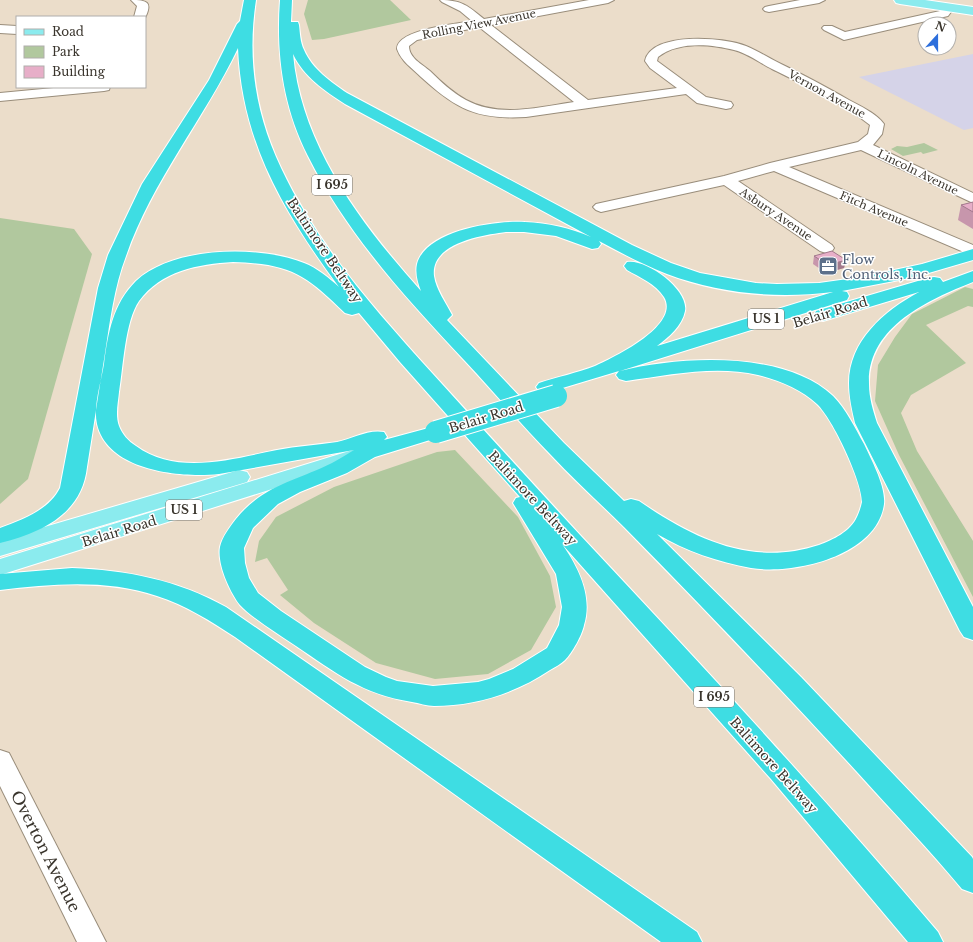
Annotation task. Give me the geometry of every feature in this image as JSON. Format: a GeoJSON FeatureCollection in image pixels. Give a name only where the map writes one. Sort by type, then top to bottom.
{"type":"FeatureCollection","features":[{"type":"Feature","properties":{"kind":"highway","name":"Baltimore Beltway"},"geometry":{"type":"LineString","coordinates":[[250,0],[246,18],[245,57],[247,81],[255,118],[269,159],[287,196],[326,258],[350,291],[495,458],[596,567],[781,772],[889,895],[927,942]]}},
{"type":"Feature","properties":{"kind":"highway","name":"I 695"},"geometry":{"type":"LineString","coordinates":[[286,0],[284,56],[294,104],[315,154],[351,216],[375,248],[431,314],[562,454],[743,634],[973,880]]}},
{"type":"Feature","properties":{"kind":"highway"},"geometry":{"type":"LineString","coordinates":[[292,0],[292,17],[297,49],[310,69],[334,90],[387,122],[659,264],[714,282],[759,289],[784,290],[841,286],[930,268]]}},
{"type":"Feature","properties":{"kind":"highway"},"geometry":{"type":"LineString","coordinates":[[0,536],[40,519],[55,509],[65,499],[70,490],[76,467],[107,288],[117,255],[150,184],[216,80],[246,18]]}},
{"type":"Feature","properties":{"kind":"highway"},"geometry":{"type":"LineString","coordinates":[[453,336],[430,289],[426,277],[426,264],[435,251],[451,240],[480,230],[516,227],[551,230],[583,239],[650,275],[660,282],[674,298],[676,308],[671,326],[654,341],[603,369]]}},
{"type":"Feature","properties":{"kind":"highway","name":"Belair Road"},"geometry":{"type":"LineString","coordinates":[[551,392],[603,369],[930,268],[973,252]]}},
{"type":"Feature","properties":{"kind":"highway"},"geometry":{"type":"LineString","coordinates":[[332,449],[297,453],[208,470],[187,469],[150,462],[135,455],[122,446],[113,436],[108,424],[108,409],[118,333],[129,301],[147,281],[163,272],[194,261],[227,256],[244,256],[277,260],[312,274],[403,353]]}},
{"type":"Feature","properties":{"kind":"highway","name":"Belair Road"},"geometry":{"type":"LineString","coordinates":[[332,449],[431,427],[551,392],[626,375],[973,270]]}},
{"type":"Feature","properties":{"kind":"highway"},"geometry":{"type":"LineString","coordinates":[[973,276],[920,298],[885,323],[866,348],[861,364],[859,392],[860,406],[866,423],[973,631]]}},
{"type":"Feature","properties":{"kind":"highway"},"geometry":{"type":"LineString","coordinates":[[562,454],[650,520],[701,547],[724,555],[751,560],[774,561],[800,559],[824,552],[846,542],[859,531],[868,518],[873,501],[869,480],[838,415],[826,401],[809,390],[778,375],[755,369],[729,366],[704,365],[626,375]]}},
{"type":"Feature","properties":{"kind":"highway","name":"Belair Road"},"geometry":{"type":"LineString","coordinates":[[367,452],[431,427]]}},
{"type":"Feature","properties":{"kind":"highway"},"geometry":{"type":"LineString","coordinates":[[367,452],[339,468],[292,487],[270,499],[256,512],[238,535],[232,548],[233,563],[237,578],[249,599],[272,618],[356,674],[376,684],[395,690],[434,696],[478,692],[522,676],[556,654],[572,625],[574,607],[568,574],[495,458]]}},
{"type":"Feature","properties":{"kind":"highway"},"geometry":{"type":"LineString","coordinates":[[0,582],[67,576],[106,577],[128,580],[169,591],[188,598],[212,610],[686,942]]}},
{"type":"Feature","properties":{"kind":"main road"},"geometry":{"type":"LineString","coordinates":[[900,0],[973,11]]}},
{"type":"Feature","properties":{"kind":"main road","name":"Belair Road"},"geometry":{"type":"LineString","coordinates":[[0,548],[332,449]]}},
{"type":"Feature","properties":{"kind":"main road","name":"Belair Road"},"geometry":{"type":"LineString","coordinates":[[0,567],[367,452]]}},
{"type":"Feature","properties":{"kind":"street"},"geometry":{"type":"LineString","coordinates":[[137,0],[143,5],[140,16]]}},
{"type":"Feature","properties":{"kind":"street"},"geometry":{"type":"LineString","coordinates":[[446,0],[464,9],[483,23],[586,105]]}},
{"type":"Feature","properties":{"kind":"street","name":"Rolling View Avenue"},"geometry":{"type":"LineString","coordinates":[[608,0],[413,37],[403,45],[402,49],[404,54],[412,62],[451,97],[476,109],[511,114],[586,105],[687,90]]}},
{"type":"Feature","properties":{"kind":"street"},"geometry":{"type":"LineString","coordinates":[[769,9],[819,0]]}},
{"type":"Feature","properties":{"kind":"street"},"geometry":{"type":"LineString","coordinates":[[828,28],[844,36],[944,14],[948,8]]}},
{"type":"Feature","properties":{"kind":"street"},"geometry":{"type":"LineString","coordinates":[[0,29],[16,30]]}},
{"type":"Feature","properties":{"kind":"street","name":"Vernon Avenue"},"geometry":{"type":"LineString","coordinates":[[726,105],[702,100],[652,63],[651,58],[657,52],[675,44],[692,42],[714,42],[741,48],[811,84],[873,119],[877,124],[877,131],[872,140],[863,145]]}},
{"type":"Feature","properties":{"kind":"street"},"geometry":{"type":"LineString","coordinates":[[0,97],[94,88]]}},
{"type":"Feature","properties":{"kind":"street"},"geometry":{"type":"LineString","coordinates":[[601,207],[727,180],[775,166],[863,145]]}},
{"type":"Feature","properties":{"kind":"street","name":"Lincoln Avenue"},"geometry":{"type":"LineString","coordinates":[[863,145],[973,199]]}},
{"type":"Feature","properties":{"kind":"street","name":"Fitch Avenue"},"geometry":{"type":"LineString","coordinates":[[775,166],[973,252]]}},
{"type":"Feature","properties":{"kind":"street","name":"Asbury Avenue"},"geometry":{"type":"LineString","coordinates":[[727,180],[826,248]]}},
{"type":"Feature","properties":{"kind":"street","name":"Overton Avenue"},"geometry":{"type":"LineString","coordinates":[[0,760],[92,942]]}},
{"type":"Feature","properties":{"kind":"shaded area"},"geometry":{"type":"Polygon","coordinates":[[[973,54],[973,128],[964,130],[859,77],[973,54]]]}},
{"type":"Feature","properties":{"kind":"green space"},"geometry":{"type":"Polygon","coordinates":[[[308,0],[390,0],[411,20],[324,39],[312,40],[304,14],[308,0]]]}},
{"type":"Feature","properties":{"kind":"green space"},"geometry":{"type":"Polygon","coordinates":[[[924,143],[938,150],[923,154],[921,152],[903,156],[891,149],[897,146],[907,147],[924,143]]]}},
{"type":"Feature","properties":{"kind":"green space"},"geometry":{"type":"Polygon","coordinates":[[[0,218],[74,229],[92,254],[28,479],[0,504],[0,218]]]}},
{"type":"Feature","properties":{"kind":"green space"},"geometry":{"type":"Polygon","coordinates":[[[965,287],[973,289],[973,307],[968,306],[926,325],[966,363],[911,395],[901,413],[917,451],[973,541],[973,597],[899,455],[875,401],[878,365],[895,337],[912,314],[965,287]]]}},
{"type":"Feature","properties":{"kind":"green space"},"geometry":{"type":"Polygon","coordinates":[[[455,450],[518,517],[550,576],[556,607],[531,650],[488,674],[435,679],[376,663],[314,623],[280,595],[288,590],[267,558],[255,562],[259,541],[276,517],[334,487],[437,452],[455,450]]]}},
{"type":"Feature","properties":{"kind":"building"},"geometry":{"type":"Polygon","coordinates":[[[973,202],[973,212],[961,205],[973,202]]]}},
{"type":"Feature","properties":{"kind":"building"},"geometry":{"type":"Polygon","coordinates":[[[832,251],[846,260],[828,265],[814,256],[832,251]]]}},
{"type":"Feature","properties":{"kind":"place","name":"Flow Controls, Inc."},"geometry":{"type":"Point","coordinates":[828,266]}}]}
